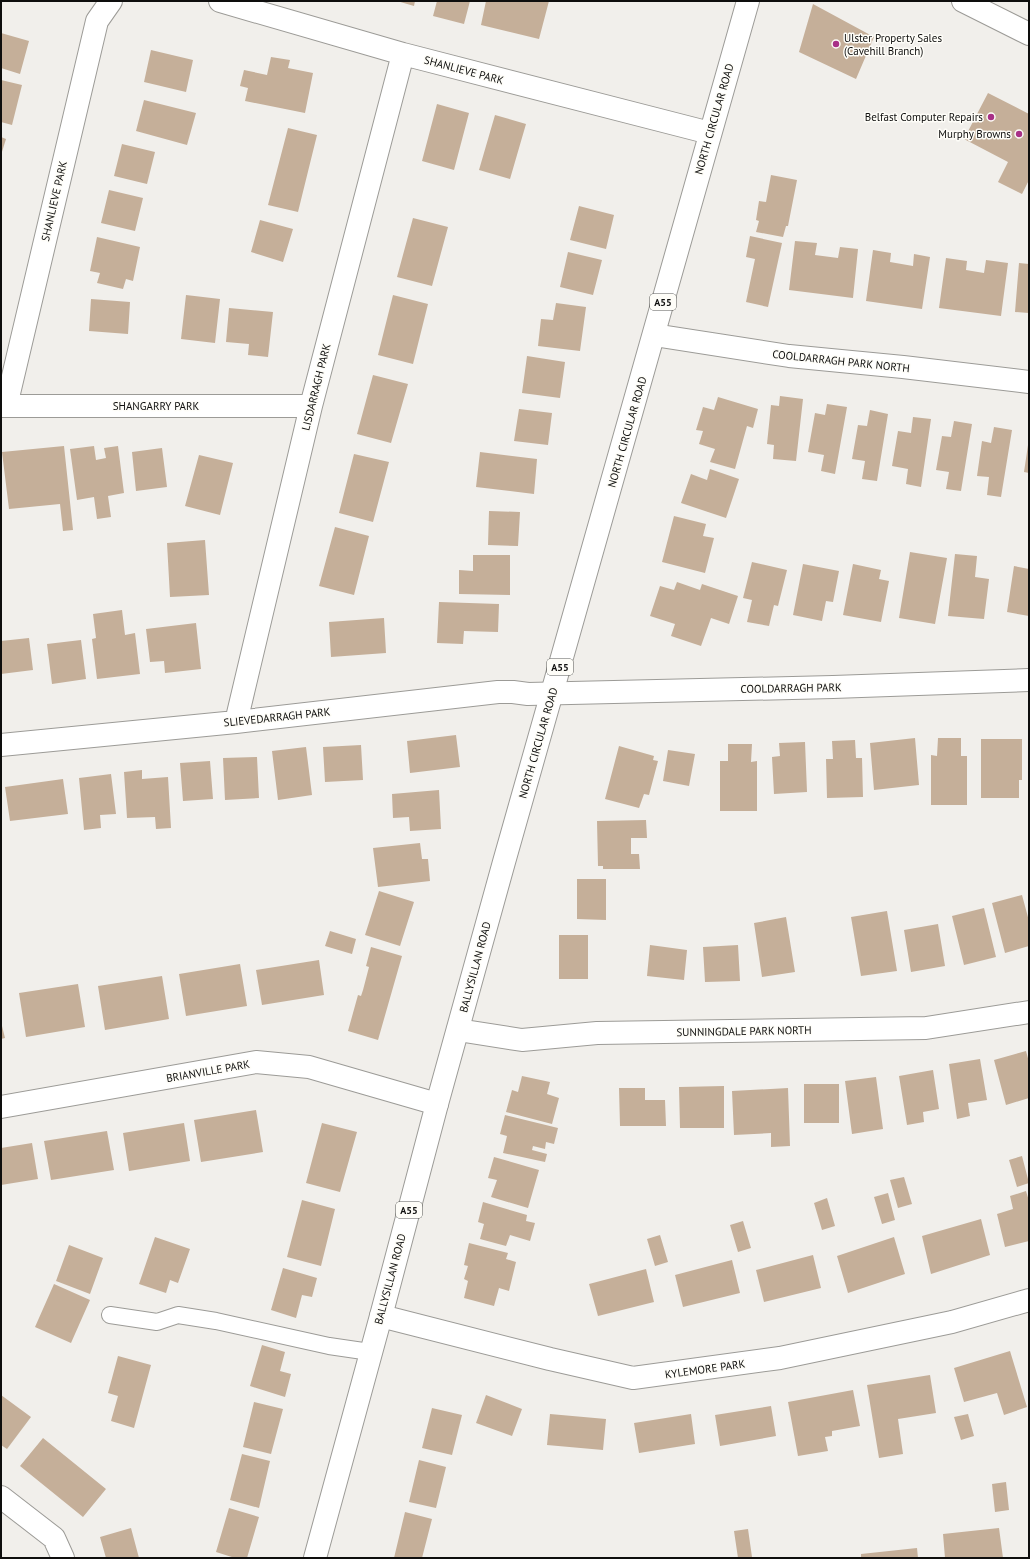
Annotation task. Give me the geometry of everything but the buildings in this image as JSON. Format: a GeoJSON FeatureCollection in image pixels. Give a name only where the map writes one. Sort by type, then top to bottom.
{"type":"FeatureCollection","features":[{"type":"Feature","properties":{"kind":"main road","name":"SHANLIEVE PARK"},"geometry":{"type":"LineString","coordinates":[[3,406],[97,21],[111,1]]}},
{"type":"Feature","properties":{"kind":"main road","name":"SHANLIEVE PARK"},"geometry":{"type":"LineString","coordinates":[[220,1],[403,54],[710,133]]}},
{"type":"Feature","properties":{"kind":"main road","name":"NORTH CIRCULAR ROAD"},"geometry":{"type":"LineString","coordinates":[[504,862],[748,1]]}},
{"type":"Feature","properties":{"kind":"main road"},"geometry":{"type":"LineString","coordinates":[[963,1],[1029,34]]}},
{"type":"Feature","properties":{"kind":"main road","name":"LISDARRAGH PARK"},"geometry":{"type":"LineString","coordinates":[[236,722],[311,406],[403,54]]}},
{"type":"Feature","properties":{"kind":"main road","name":"COOLDARRAGH PARK NORTH"},"geometry":{"type":"LineString","coordinates":[[654,335],[789,356],[1029,382]]}},
{"type":"Feature","properties":{"kind":"main road","name":"SHANGARRY PARK"},"geometry":{"type":"LineString","coordinates":[[3,406],[311,406]]}},
{"type":"Feature","properties":{"kind":"main road","name":"COOLDARRAGH PARK"},"geometry":{"type":"LineString","coordinates":[[552,694],[841,687],[1029,680]]}},
{"type":"Feature","properties":{"kind":"main road","name":"SLIEVEDARRAGH PARK"},"geometry":{"type":"LineString","coordinates":[[1,745],[236,722],[498,692],[552,694]]}},
{"type":"Feature","properties":{"kind":"main road","name":"BALLYSILLAN ROAD"},"geometry":{"type":"LineString","coordinates":[[315,1558],[437,1104],[504,862]]}},
{"type":"Feature","properties":{"kind":"main road","name":"SUNNINGDALE PARK NORTH"},"geometry":{"type":"LineString","coordinates":[[458,1030],[522,1040],[597,1033],[926,1028],[1029,1012]]}},
{"type":"Feature","properties":{"kind":"main road","name":"BRIANVILLE PARK"},"geometry":{"type":"LineString","coordinates":[[1,1108],[256,1062],[309,1067],[437,1104]]}},
{"type":"Feature","properties":{"kind":"main road","name":"KYLEMORE PARK"},"geometry":{"type":"LineString","coordinates":[[381,1316],[550,1360],[633,1378],[780,1358],[952,1322],[1029,1300]]}},
{"type":"Feature","properties":{"kind":"main road"},"geometry":{"type":"LineString","coordinates":[[1,1497],[54,1538],[63,1558]]}},
{"type":"Feature","properties":{"kind":"lane"},"geometry":{"type":"LineString","coordinates":[[110,1315],[157,1322],[178,1315],[216,1321],[330,1346],[370,1352]]}},
{"type":"Feature","properties":{"kind":"place","name":"Ulster Property Sales (Cavehill Branch)"},"geometry":{"type":"Point","coordinates":[836,44]}},
{"type":"Feature","properties":{"kind":"place","name":"Belfast Computer Repairs"},"geometry":{"type":"Point","coordinates":[991,117]}},
{"type":"Feature","properties":{"kind":"place","name":"Murphy Browns"},"geometry":{"type":"Point","coordinates":[1019,134]}}]}
